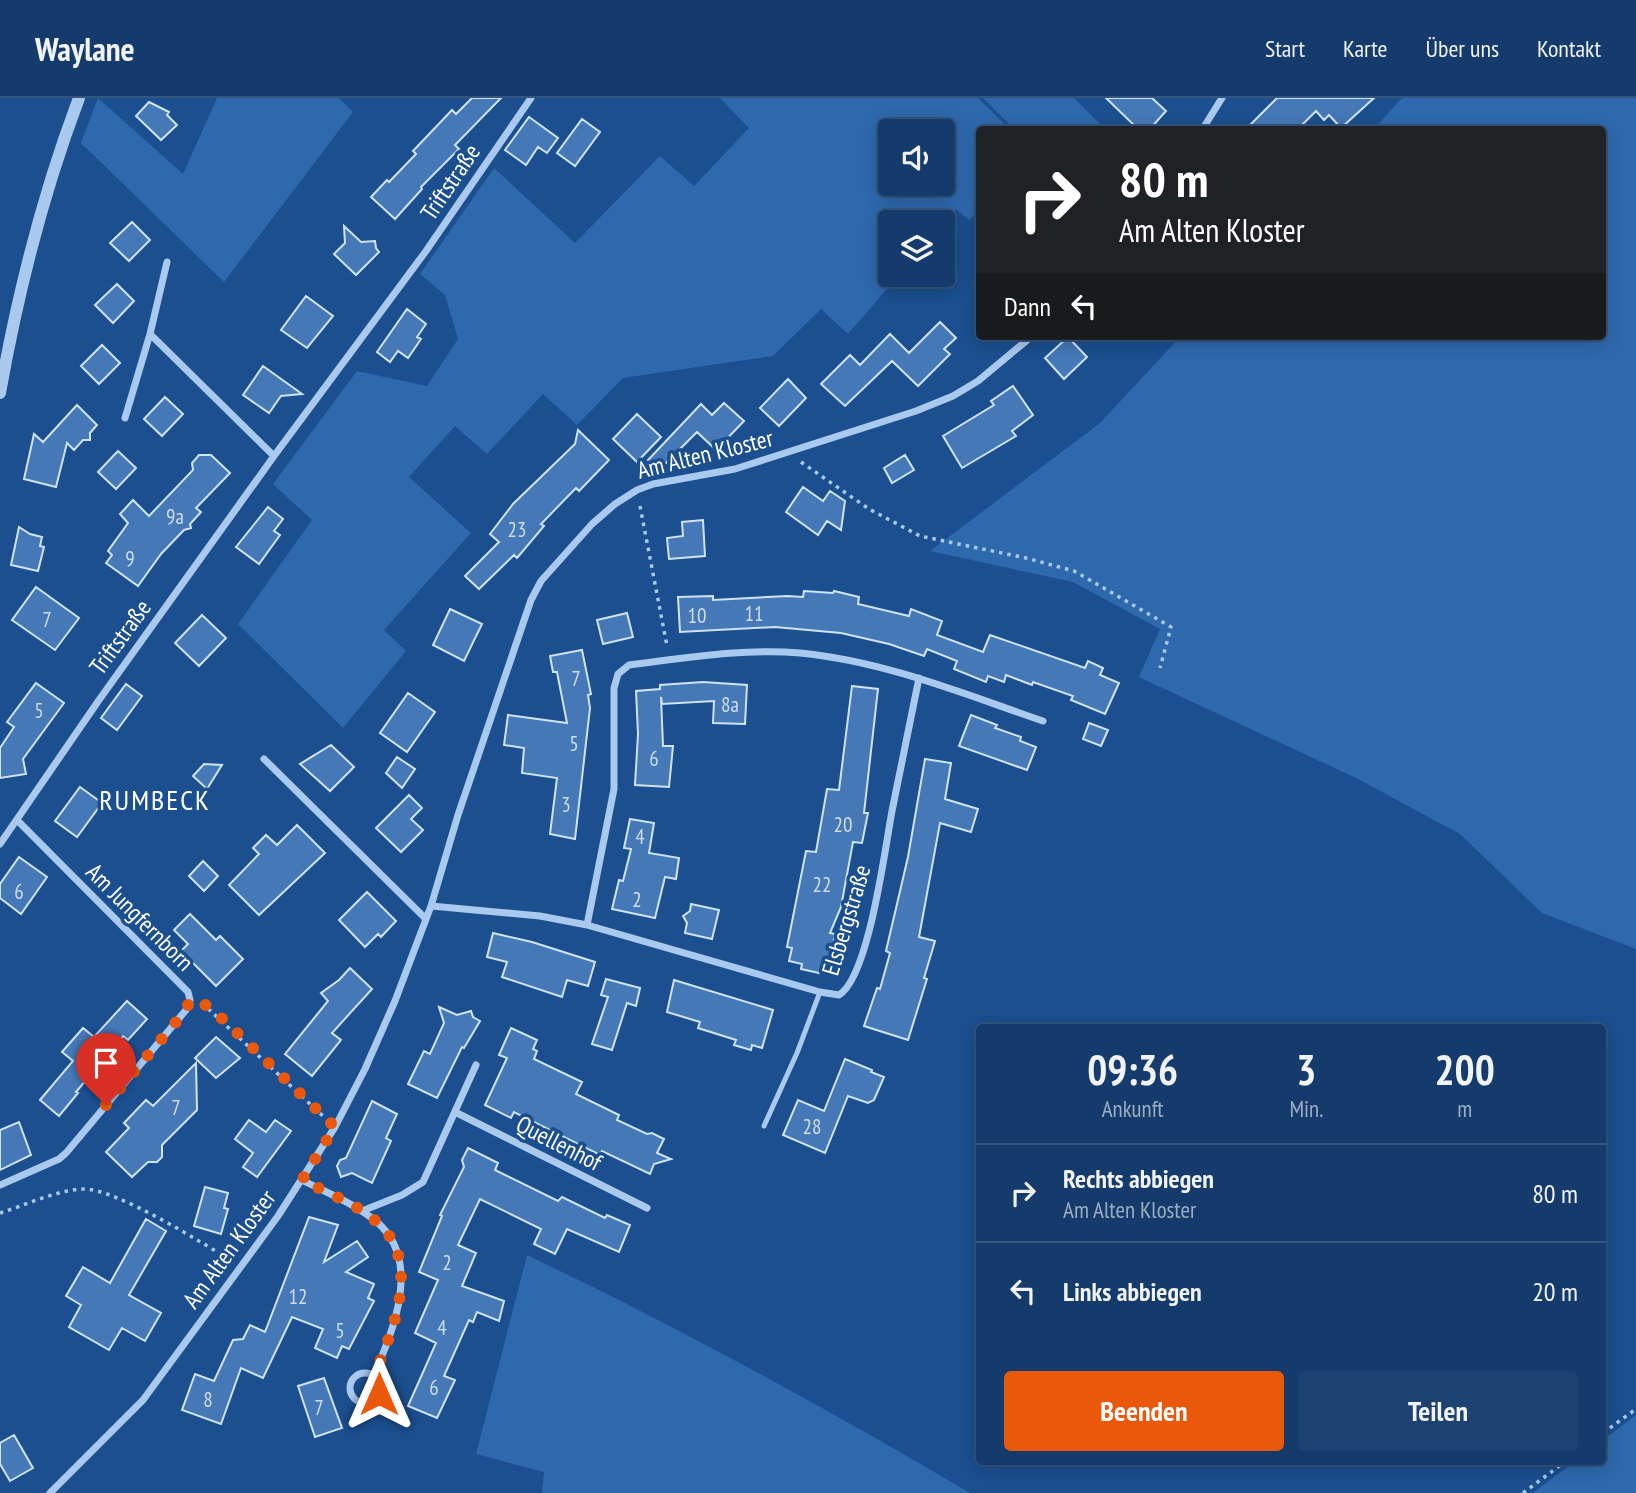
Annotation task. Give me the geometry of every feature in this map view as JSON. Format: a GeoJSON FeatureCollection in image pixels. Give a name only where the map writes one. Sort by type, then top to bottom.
{"type":"FeatureCollection","features":[{"type":"Feature","properties":{"kind":"street"},"geometry":{"type":"LineString","coordinates":[[0,393],[33,240],[61,145],[79,98]]}},
{"type":"Feature","properties":{"kind":"street","name":"Triftstraße"},"geometry":{"type":"LineString","coordinates":[[0,844],[99,700],[274,456],[426,251],[531,98]]}},
{"type":"Feature","properties":{"kind":"street"},"geometry":{"type":"LineString","coordinates":[[1204,126],[1222,98]]}},
{"type":"Feature","properties":{"kind":"street"},"geometry":{"type":"LineString","coordinates":[[125,418],[150,334],[167,262]]}},
{"type":"Feature","properties":{"kind":"street"},"geometry":{"type":"LineString","coordinates":[[150,334],[274,456]]}},
{"type":"Feature","properties":{"kind":"street","name":"Am Alten Kloster"},"geometry":{"type":"LineString","coordinates":[[50,1493],[143,1400],[302,1180],[335,1127],[365,1069],[407,971],[431,906],[458,815],[531,600],[541,581],[592,524],[637,490],[653,484],[735,469],[916,411],[953,396],[978,381],[1027,340]]}},
{"type":"Feature","properties":{"kind":"street"},"geometry":{"type":"LineString","coordinates":[[587,925],[614,789],[616,680],[618,674],[629,665],[718,654],[801,653],[919,678],[1043,721]]}},
{"type":"Feature","properties":{"kind":"street","name":"Elsbergstraße"},"geometry":{"type":"LineString","coordinates":[[431,906],[540,916],[587,925],[833,996],[845,992],[855,971],[881,880],[919,678]]}},
{"type":"Feature","properties":{"kind":"street"},"geometry":{"type":"LineString","coordinates":[[264,759],[426,919]]}},
{"type":"Feature","properties":{"kind":"street","name":"Am Jungfernborn"},"geometry":{"type":"LineString","coordinates":[[0,1185],[59,1159],[66,1153],[186,1010],[190,1000],[188,992],[17,820]]}},
{"type":"Feature","properties":{"kind":"street"},"geometry":{"type":"LineString","coordinates":[[362,1211],[402,1195],[423,1182],[476,1065]]}},
{"type":"Feature","properties":{"kind":"street","name":"Quellenhof"},"geometry":{"type":"LineString","coordinates":[[455,1112],[647,1208]]}},
{"type":"Feature","properties":{"kind":"street"},"geometry":{"type":"LineString","coordinates":[[302,1180],[362,1211],[385,1230],[396,1252],[400,1269],[398,1303],[393,1328],[374,1375]]}},
{"type":"Feature","properties":{"kind":"street"},"geometry":{"type":"LineString","coordinates":[[360,1373],[374,1375],[379,1380],[379,1394],[369,1403],[356,1401],[351,1396],[350,1382],[360,1373]]}},
{"type":"Feature","properties":{"kind":"lane"},"geometry":{"type":"LineString","coordinates":[[764,1126],[797,1053],[820,992]]}},
{"type":"Feature","properties":{"kind":"path"},"geometry":{"type":"LineString","coordinates":[[790,453],[869,509],[920,536],[1074,570],[1171,626],[1160,668]]}},
{"type":"Feature","properties":{"kind":"path"},"geometry":{"type":"LineString","coordinates":[[637,490],[670,660]]}},
{"type":"Feature","properties":{"kind":"path"},"geometry":{"type":"LineString","coordinates":[[190,1000],[209,1006],[335,1127]]}},
{"type":"Feature","properties":{"kind":"path"},"geometry":{"type":"LineString","coordinates":[[0,1213],[80,1189],[103,1192],[133,1205],[232,1262]]}},
{"type":"Feature","properties":{"kind":"path"},"geometry":{"type":"LineString","coordinates":[[1606,1431],[1636,1409]]}},
{"type":"Feature","properties":{"kind":"path"},"geometry":{"type":"LineString","coordinates":[[1523,1493],[1561,1465]]}},
{"type":"Feature","properties":{"kind":"shaded area"},"geometry":{"type":"Polygon","coordinates":[[[98,98],[183,174],[217,98],[339,98],[353,112],[224,282],[81,143],[98,98]]]}},
{"type":"Feature","properties":{"kind":"shaded area"},"geometry":{"type":"Polygon","coordinates":[[[720,98],[978,98],[1007,126],[976,126],[976,214],[969,220],[956,209],[878,210],[878,287],[889,287],[848,334],[821,309],[773,356],[623,378],[577,425],[543,394],[487,454],[455,426],[409,477],[471,533],[384,630],[406,651],[343,728],[238,624],[312,520],[273,484],[357,371],[427,386],[458,339],[445,295],[420,274],[494,168],[575,243],[660,156],[694,186],[749,128],[720,98]]]}},
{"type":"Feature","properties":{"kind":"shaded area"},"geometry":{"type":"Polygon","coordinates":[[[983,98],[1074,98],[1102,126],[1011,126],[983,98]]]}},
{"type":"Feature","properties":{"kind":"shaded area"},"geometry":{"type":"Polygon","coordinates":[[[1402,98],[1636,98],[1636,949],[1542,913],[1460,834],[1356,778],[1139,677],[1160,629],[1073,582],[930,551],[1099,424],[1177,340],[1606,340],[1606,126],[1377,126],[1402,98]]]}},
{"type":"Feature","properties":{"kind":"shaded area"},"geometry":{"type":"Polygon","coordinates":[[[527,1255],[751,1369],[970,1493],[542,1493],[544,1472],[476,1454],[527,1255]]]}},
{"type":"Feature","properties":{"kind":"shaded area"},"geometry":{"type":"Polygon","coordinates":[[[1636,1415],[1636,1493],[1533,1493],[1570,1465],[1606,1465],[1606,1438],[1636,1415]]]}},
{"type":"Feature","properties":{"kind":"building"},"geometry":{"type":"Polygon","coordinates":[[[472,98],[501,98],[455,145],[459,149],[421,187],[395,219],[371,197],[416,154],[413,151],[452,110],[456,114],[472,98]]]}},
{"type":"Feature","properties":{"kind":"building"},"geometry":{"type":"Polygon","coordinates":[[[1106,98],[1152,98],[1166,111],[1153,126],[1135,126],[1106,98]]]}},
{"type":"Feature","properties":{"kind":"building"},"geometry":{"type":"Polygon","coordinates":[[[1277,98],[1374,98],[1343,126],[1339,126],[1329,115],[1324,120],[1316,111],[1301,126],[1249,126],[1277,98]]]}},
{"type":"Feature","properties":{"kind":"building"},"geometry":{"type":"Polygon","coordinates":[[[149,102],[169,112],[167,115],[177,125],[161,140],[136,116],[149,102]]]}},
{"type":"Feature","properties":{"kind":"building"},"geometry":{"type":"Polygon","coordinates":[[[529,117],[558,138],[547,153],[538,147],[526,165],[505,150],[529,117]]]}},
{"type":"Feature","properties":{"kind":"building"},"geometry":{"type":"Polygon","coordinates":[[[582,119],[600,132],[575,166],[557,153],[582,119]]]}},
{"type":"Feature","properties":{"kind":"building"},"geometry":{"type":"Polygon","coordinates":[[[132,222],[150,240],[129,261],[110,243],[132,222]]]}},
{"type":"Feature","properties":{"kind":"building"},"geometry":{"type":"Polygon","coordinates":[[[344,226],[361,242],[375,241],[379,252],[356,275],[334,254],[345,243],[344,226]]]}},
{"type":"Feature","properties":{"kind":"building"},"geometry":{"type":"Polygon","coordinates":[[[117,284],[134,301],[113,323],[95,305],[117,284]]]}},
{"type":"Feature","properties":{"kind":"building"},"geometry":{"type":"Polygon","coordinates":[[[306,296],[333,316],[307,348],[281,330],[306,296]]]}},
{"type":"Feature","properties":{"kind":"building"},"geometry":{"type":"Polygon","coordinates":[[[407,309],[426,324],[417,337],[421,339],[408,358],[398,351],[390,362],[377,352],[407,309]]]}},
{"type":"Feature","properties":{"kind":"building"},"geometry":{"type":"Polygon","coordinates":[[[940,322],[956,338],[944,349],[950,354],[918,386],[892,361],[845,406],[821,384],[850,355],[860,365],[890,334],[909,353],[940,322]]]}},
{"type":"Feature","properties":{"kind":"building"},"geometry":{"type":"Polygon","coordinates":[[[1065,340],[1071,340],[1087,357],[1064,379],[1045,358],[1065,340]]]}},
{"type":"Feature","properties":{"kind":"building"},"geometry":{"type":"Polygon","coordinates":[[[102,345],[120,363],[99,384],[81,366],[102,345]]]}},
{"type":"Feature","properties":{"kind":"building"},"geometry":{"type":"Polygon","coordinates":[[[263,366],[302,394],[281,396],[269,413],[243,395],[263,366]]]}},
{"type":"Feature","properties":{"kind":"building"},"geometry":{"type":"Polygon","coordinates":[[[788,379],[806,398],[779,426],[760,408],[788,379]]]}},
{"type":"Feature","properties":{"kind":"building"},"geometry":{"type":"Polygon","coordinates":[[[1013,386],[1033,415],[1012,431],[1016,436],[962,468],[943,436],[994,405],[991,401],[1013,386]]]}},
{"type":"Feature","properties":{"kind":"building"},"geometry":{"type":"Polygon","coordinates":[[[165,397],[183,414],[162,436],[144,419],[165,397]]]}},
{"type":"Feature","properties":{"kind":"building"},"geometry":{"type":"Polygon","coordinates":[[[724,403],[744,421],[716,450],[697,432],[658,471],[648,460],[701,404],[712,415],[724,403]]]}},
{"type":"Feature","properties":{"kind":"building"},"geometry":{"type":"Polygon","coordinates":[[[77,405],[97,425],[90,433],[90,440],[83,440],[74,450],[67,443],[56,487],[24,479],[34,434],[43,442],[77,405]]]}},
{"type":"Feature","properties":{"kind":"building"},"geometry":{"type":"Polygon","coordinates":[[[637,414],[661,437],[637,462],[613,439],[637,414]]]}},
{"type":"Feature","properties":{"kind":"building"},"geometry":{"type":"Polygon","coordinates":[[[578,430],[609,460],[579,491],[576,488],[541,524],[544,526],[517,558],[514,555],[479,589],[465,576],[499,542],[490,534],[513,504],[575,444],[578,430]]]}},
{"type":"Feature","properties":{"kind":"building"},"geometry":{"type":"Polygon","coordinates":[[[118,451],[136,468],[116,489],[98,472],[118,451]]]}},
{"type":"Feature","properties":{"kind":"building"},"geometry":{"type":"Polygon","coordinates":[[[199,455],[211,455],[230,473],[196,508],[201,512],[190,524],[191,528],[184,530],[161,554],[138,586],[106,563],[112,555],[108,551],[128,523],[120,514],[133,500],[149,516],[193,470],[192,463],[199,455]]]}},
{"type":"Feature","properties":{"kind":"building"},"geometry":{"type":"Polygon","coordinates":[[[905,455],[914,470],[892,483],[884,468],[905,455]]]}},
{"type":"Feature","properties":{"kind":"building"},"geometry":{"type":"Polygon","coordinates":[[[803,487],[823,501],[830,491],[845,501],[841,530],[827,521],[818,535],[786,512],[803,487]]]}},
{"type":"Feature","properties":{"kind":"building"},"geometry":{"type":"Polygon","coordinates":[[[268,507],[283,519],[274,531],[280,535],[259,564],[236,547],[268,507]]]}},
{"type":"Feature","properties":{"kind":"building"},"geometry":{"type":"Polygon","coordinates":[[[703,520],[705,556],[669,559],[667,538],[683,536],[682,522],[703,520]]]}},
{"type":"Feature","properties":{"kind":"building"},"geometry":{"type":"Polygon","coordinates":[[[19,527],[42,537],[40,546],[44,547],[38,571],[11,565],[19,527]]]}},
{"type":"Feature","properties":{"kind":"building"},"geometry":{"type":"Polygon","coordinates":[[[36,587],[79,618],[55,650],[12,620],[36,587]]]}},
{"type":"Feature","properties":{"kind":"building"},"geometry":{"type":"Polygon","coordinates":[[[804,591],[834,591],[859,597],[858,604],[909,616],[911,609],[942,621],[937,635],[983,652],[990,635],[1085,668],[1088,661],[1103,668],[1100,675],[1119,683],[1105,714],[1071,700],[1073,696],[1033,682],[1032,685],[1006,675],[1004,682],[988,676],[986,682],[954,669],[957,661],[927,649],[924,656],[889,644],[841,633],[775,627],[680,632],[678,597],[713,596],[713,600],[803,597],[804,591]]]}},
{"type":"Feature","properties":{"kind":"building"},"geometry":{"type":"Polygon","coordinates":[[[450,609],[482,624],[464,661],[433,645],[450,609]]]}},
{"type":"Feature","properties":{"kind":"building"},"geometry":{"type":"Polygon","coordinates":[[[627,613],[633,637],[603,644],[597,620],[627,613]]]}},
{"type":"Feature","properties":{"kind":"building"},"geometry":{"type":"Polygon","coordinates":[[[202,615],[226,638],[199,666],[175,643],[202,615]]]}},
{"type":"Feature","properties":{"kind":"building"},"geometry":{"type":"Polygon","coordinates":[[[582,650],[591,694],[588,695],[590,708],[575,839],[550,834],[557,778],[522,773],[524,748],[504,745],[508,715],[567,723],[557,672],[553,672],[550,656],[582,650]]]}},
{"type":"Feature","properties":{"kind":"building"},"geometry":{"type":"Polygon","coordinates":[[[703,682],[747,685],[745,724],[713,723],[714,701],[662,704],[661,697],[663,746],[673,746],[669,787],[635,785],[638,734],[636,691],[660,689],[660,685],[703,682]]]}},
{"type":"Feature","properties":{"kind":"building"},"geometry":{"type":"Polygon","coordinates":[[[36,683],[64,703],[23,759],[26,774],[0,778],[0,748],[14,727],[7,722],[36,683]]]}},
{"type":"Feature","properties":{"kind":"building"},"geometry":{"type":"Polygon","coordinates":[[[126,684],[142,696],[117,730],[101,718],[126,684]]]}},
{"type":"Feature","properties":{"kind":"building"},"geometry":{"type":"Polygon","coordinates":[[[852,686],[878,689],[864,813],[868,813],[862,843],[853,842],[841,907],[830,933],[835,934],[828,970],[820,968],[819,973],[801,969],[802,964],[789,961],[792,948],[787,947],[806,851],[816,852],[827,789],[839,790],[852,686]]]}},
{"type":"Feature","properties":{"kind":"building"},"geometry":{"type":"Polygon","coordinates":[[[408,693],[435,712],[407,752],[380,733],[408,693]]]}},
{"type":"Feature","properties":{"kind":"building"},"geometry":{"type":"Polygon","coordinates":[[[971,715],[997,725],[995,728],[1021,737],[1020,741],[1036,747],[1027,770],[959,746],[971,715]]]}},
{"type":"Feature","properties":{"kind":"building"},"geometry":{"type":"Polygon","coordinates":[[[1089,723],[1108,730],[1101,746],[1083,739],[1089,723]]]}},
{"type":"Feature","properties":{"kind":"building"},"geometry":{"type":"Polygon","coordinates":[[[331,745],[354,767],[330,791],[300,764],[331,745]]]}},
{"type":"Feature","properties":{"kind":"building"},"geometry":{"type":"Polygon","coordinates":[[[397,757],[415,769],[402,788],[386,773],[397,757]]]}},
{"type":"Feature","properties":{"kind":"building"},"geometry":{"type":"Polygon","coordinates":[[[925,759],[951,763],[945,799],[978,809],[971,832],[940,823],[919,937],[935,941],[924,978],[927,979],[908,1040],[864,1026],[877,988],[880,989],[890,953],[886,951],[908,857],[925,759]]]}},
{"type":"Feature","properties":{"kind":"building"},"geometry":{"type":"Polygon","coordinates":[[[204,764],[222,765],[207,789],[193,776],[204,764]]]}},
{"type":"Feature","properties":{"kind":"building"},"geometry":{"type":"Polygon","coordinates":[[[80,787],[102,803],[77,837],[55,821],[80,787]]]}},
{"type":"Feature","properties":{"kind":"building"},"geometry":{"type":"Polygon","coordinates":[[[409,795],[422,808],[411,819],[423,830],[401,852],[376,828],[409,795]]]}},
{"type":"Feature","properties":{"kind":"building"},"geometry":{"type":"Polygon","coordinates":[[[630,819],[654,823],[649,853],[679,858],[676,879],[665,877],[655,918],[612,909],[631,849],[624,848],[630,819]]]}},
{"type":"Feature","properties":{"kind":"building"},"geometry":{"type":"Polygon","coordinates":[[[297,825],[325,853],[259,915],[229,885],[259,854],[253,848],[266,835],[277,845],[297,825]]]}},
{"type":"Feature","properties":{"kind":"building"},"geometry":{"type":"Polygon","coordinates":[[[19,857],[47,877],[21,914],[0,898],[0,884],[19,857]]]}},
{"type":"Feature","properties":{"kind":"building"},"geometry":{"type":"Polygon","coordinates":[[[203,861],[218,876],[204,891],[189,876],[203,861]]]}},
{"type":"Feature","properties":{"kind":"building"},"geometry":{"type":"Polygon","coordinates":[[[367,892],[396,921],[381,937],[378,934],[365,947],[339,920],[367,892]]]}},
{"type":"Feature","properties":{"kind":"building"},"geometry":{"type":"Polygon","coordinates":[[[691,904],[719,910],[712,939],[685,933],[687,923],[683,916],[690,911],[691,904]]]}},
{"type":"Feature","properties":{"kind":"building"},"geometry":{"type":"Polygon","coordinates":[[[190,914],[216,940],[220,936],[243,959],[216,986],[181,951],[188,944],[174,930],[190,914]]]}},
{"type":"Feature","properties":{"kind":"building"},"geometry":{"type":"Polygon","coordinates":[[[493,933],[595,962],[588,986],[567,980],[562,997],[502,977],[507,962],[487,957],[493,933]]]}},
{"type":"Feature","properties":{"kind":"building"},"geometry":{"type":"Polygon","coordinates":[[[350,968],[372,989],[332,1033],[341,1040],[312,1076],[285,1054],[328,1001],[321,993],[350,968]]]}},
{"type":"Feature","properties":{"kind":"building"},"geometry":{"type":"Polygon","coordinates":[[[606,979],[640,988],[636,1006],[627,1003],[612,1050],[592,1044],[608,997],[601,995],[606,979]]]}},
{"type":"Feature","properties":{"kind":"building"},"geometry":{"type":"Polygon","coordinates":[[[674,980],[773,1010],[762,1048],[752,1045],[751,1050],[734,1045],[736,1040],[698,1028],[700,1022],[667,1012],[674,980]]]}},
{"type":"Feature","properties":{"kind":"building"},"geometry":{"type":"Polygon","coordinates":[[[127,1001],[147,1019],[128,1040],[123,1036],[59,1116],[40,1100],[73,1061],[62,1052],[83,1028],[94,1037],[127,1001]]]}},
{"type":"Feature","properties":{"kind":"building"},"geometry":{"type":"Polygon","coordinates":[[[439,1007],[457,1015],[471,1011],[473,1017],[480,1021],[464,1048],[462,1047],[437,1098],[408,1084],[424,1051],[430,1054],[444,1023],[439,1007]]]}},
{"type":"Feature","properties":{"kind":"building"},"geometry":{"type":"Polygon","coordinates":[[[511,1028],[537,1040],[533,1049],[537,1051],[534,1059],[582,1082],[576,1094],[619,1115],[617,1120],[664,1139],[657,1153],[671,1159],[654,1164],[650,1174],[602,1151],[600,1155],[514,1112],[511,1118],[485,1105],[507,1058],[499,1055],[511,1028]]]}},
{"type":"Feature","properties":{"kind":"building"},"geometry":{"type":"Polygon","coordinates":[[[216,1037],[240,1058],[216,1078],[195,1058],[216,1037]]]}},
{"type":"Feature","properties":{"kind":"building"},"geometry":{"type":"Polygon","coordinates":[[[845,1059],[884,1077],[874,1100],[868,1103],[848,1096],[825,1153],[783,1135],[798,1100],[824,1111],[845,1059]]]}},
{"type":"Feature","properties":{"kind":"building"},"geometry":{"type":"Polygon","coordinates":[[[196,1063],[197,1110],[162,1145],[162,1157],[157,1162],[148,1162],[132,1177],[106,1152],[129,1128],[124,1123],[146,1100],[153,1106],[196,1063]]]}},
{"type":"Feature","properties":{"kind":"building"},"geometry":{"type":"Polygon","coordinates":[[[372,1101],[397,1114],[386,1138],[391,1141],[372,1183],[352,1173],[341,1177],[337,1166],[340,1160],[346,1158],[372,1101]]]}},
{"type":"Feature","properties":{"kind":"building"},"geometry":{"type":"Polygon","coordinates":[[[249,1120],[266,1132],[275,1120],[291,1131],[257,1177],[243,1167],[253,1153],[235,1139],[249,1120]]]}},
{"type":"Feature","properties":{"kind":"building"},"geometry":{"type":"Polygon","coordinates":[[[19,1122],[31,1155],[0,1170],[0,1130],[19,1122]]]}},
{"type":"Feature","properties":{"kind":"building"},"geometry":{"type":"Polygon","coordinates":[[[468,1148],[498,1163],[495,1170],[558,1201],[562,1197],[605,1218],[607,1215],[630,1225],[619,1252],[567,1229],[555,1254],[534,1244],[541,1229],[480,1199],[458,1245],[476,1253],[462,1286],[504,1301],[499,1321],[477,1312],[473,1322],[469,1320],[444,1376],[455,1380],[437,1418],[408,1406],[436,1343],[415,1333],[438,1280],[419,1272],[442,1216],[440,1215],[464,1167],[462,1160],[468,1148]]]}},
{"type":"Feature","properties":{"kind":"building"},"geometry":{"type":"Polygon","coordinates":[[[205,1187],[228,1193],[224,1208],[228,1209],[221,1234],[194,1226],[205,1187]]]}},
{"type":"Feature","properties":{"kind":"building"},"geometry":{"type":"Polygon","coordinates":[[[309,1217],[338,1225],[324,1262],[357,1241],[368,1257],[346,1272],[374,1284],[368,1298],[374,1301],[349,1349],[342,1346],[337,1358],[315,1348],[323,1329],[292,1317],[263,1378],[241,1368],[221,1424],[182,1410],[195,1374],[214,1381],[233,1340],[243,1339],[250,1325],[265,1332],[309,1217]]]}},
{"type":"Feature","properties":{"kind":"building"},"geometry":{"type":"Polygon","coordinates":[[[146,1219],[166,1231],[129,1295],[161,1313],[145,1341],[122,1328],[109,1350],[69,1327],[81,1305],[66,1296],[83,1267],[110,1283],[146,1219]]]}},
{"type":"Feature","properties":{"kind":"building"},"geometry":{"type":"Polygon","coordinates":[[[324,1378],[342,1428],[315,1437],[298,1386],[324,1378]]]}},
{"type":"Feature","properties":{"kind":"building"},"geometry":{"type":"Polygon","coordinates":[[[14,1435],[33,1468],[10,1481],[0,1464],[0,1443],[14,1435]]]}},
{"type":"Feature","properties":{"kind":"district","name":"RUMBECK"},"geometry":{"type":"Point","coordinates":[155,799]}},
{"type":"Feature","properties":{"kind":"route"},"geometry":{"type":"LineString","coordinates":[[106,1105],[186,1010],[190,1000],[209,1006],[335,1127],[302,1180],[376,1221],[385,1230],[396,1252],[401,1282],[393,1328],[374,1375],[379,1380],[379,1394]]}}]}
